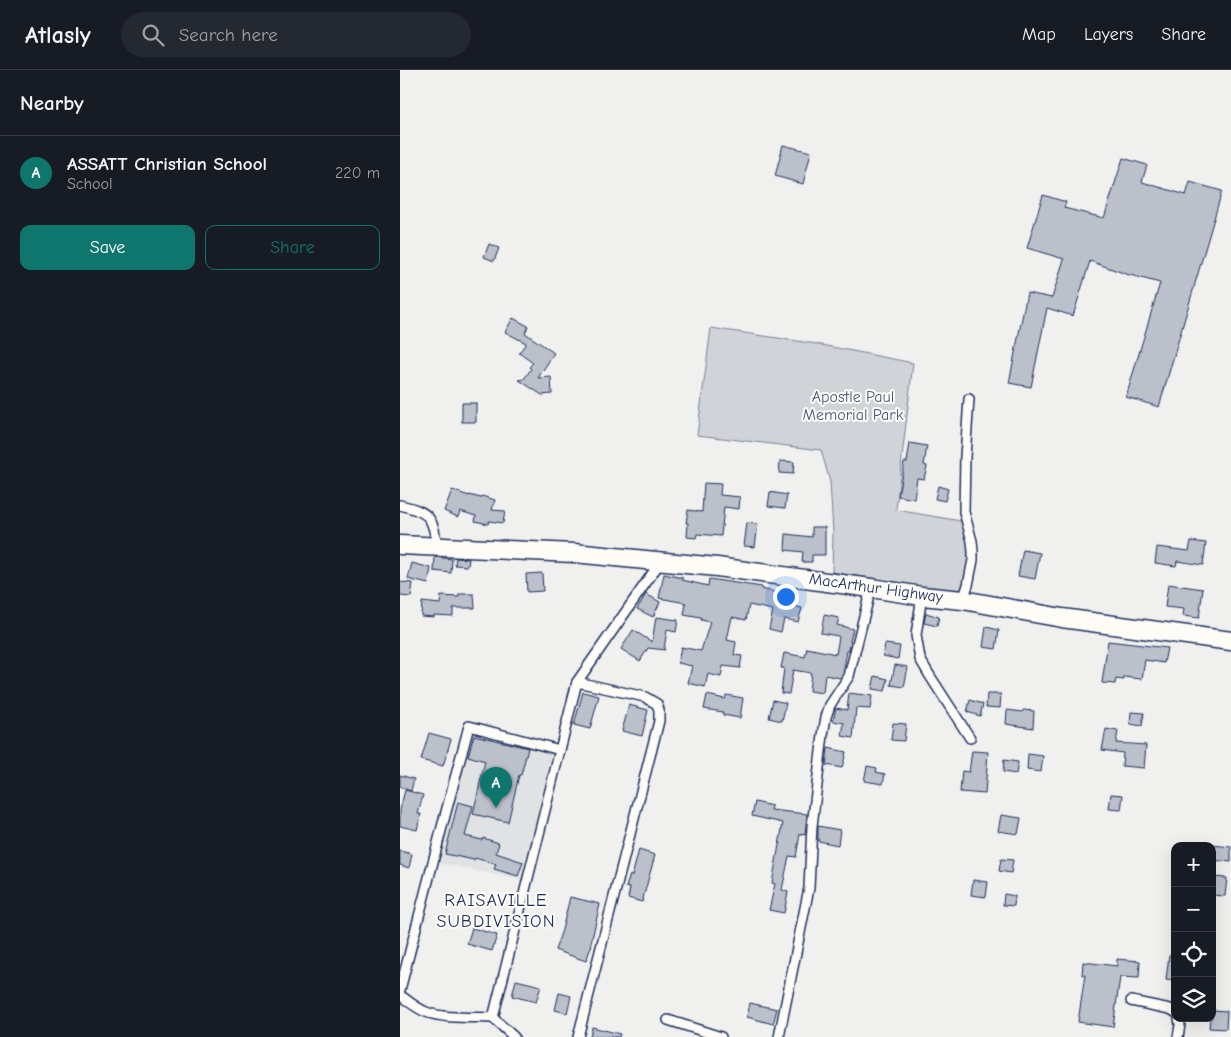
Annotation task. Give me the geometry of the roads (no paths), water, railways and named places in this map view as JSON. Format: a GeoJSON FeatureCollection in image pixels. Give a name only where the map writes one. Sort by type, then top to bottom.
{"type":"FeatureCollection","features":[{"type":"Feature","properties":{"kind":"highway","name":"MacArthur Highway"},"geometry":{"type":"LineString","coordinates":[[400,545],[574,553],[717,566],[922,596],[963,600],[1062,618],[1231,641]]}},
{"type":"Feature","properties":{"kind":"street"},"geometry":{"type":"LineString","coordinates":[[963,600],[973,560],[972,541],[964,512],[969,399]]}},
{"type":"Feature","properties":{"kind":"street"},"geometry":{"type":"LineString","coordinates":[[400,505],[425,513],[434,527],[437,547]]}},
{"type":"Feature","properties":{"kind":"street"},"geometry":{"type":"LineString","coordinates":[[492,1018],[577,682],[661,561]]}},
{"type":"Feature","properties":{"kind":"street"},"geometry":{"type":"LineString","coordinates":[[778,1037],[809,888],[812,826],[826,717],[830,705],[849,676],[872,588]]}},
{"type":"Feature","properties":{"kind":"street"},"geometry":{"type":"LineString","coordinates":[[922,596],[916,635],[920,659],[970,738]]}},
{"type":"Feature","properties":{"kind":"street"},"geometry":{"type":"LineString","coordinates":[[577,682],[645,697],[657,704],[659,714],[659,721],[578,1037]]}},
{"type":"Feature","properties":{"kind":"street"},"geometry":{"type":"LineString","coordinates":[[400,990],[469,726],[560,750]]}},
{"type":"Feature","properties":{"kind":"street"},"geometry":{"type":"LineString","coordinates":[[400,995],[415,1007],[439,1016],[492,1018],[514,1037]]}},
{"type":"Feature","properties":{"kind":"street"},"geometry":{"type":"LineString","coordinates":[[1131,1001],[1171,1009]]}},
{"type":"Feature","properties":{"kind":"street"},"geometry":{"type":"LineString","coordinates":[[668,1020],[721,1037]]}},
{"type":"Feature","properties":{"kind":"street"},"geometry":{"type":"LineString","coordinates":[[1178,1037],[1180,1022]]}},
{"type":"Feature","properties":{"kind":"place","name":"ASSATT Christian School"},"geometry":{"type":"Point","coordinates":[496,808]}},
{"type":"Feature","properties":{"kind":"district","name":"RAISAVILLE SUBDIVISION"},"geometry":{"type":"Point","coordinates":[496,910]}},
{"type":"Feature","properties":{"kind":"park label","name":"Apostle Paul Memorial Park"},"geometry":{"type":"Point","coordinates":[853,406]}}]}
